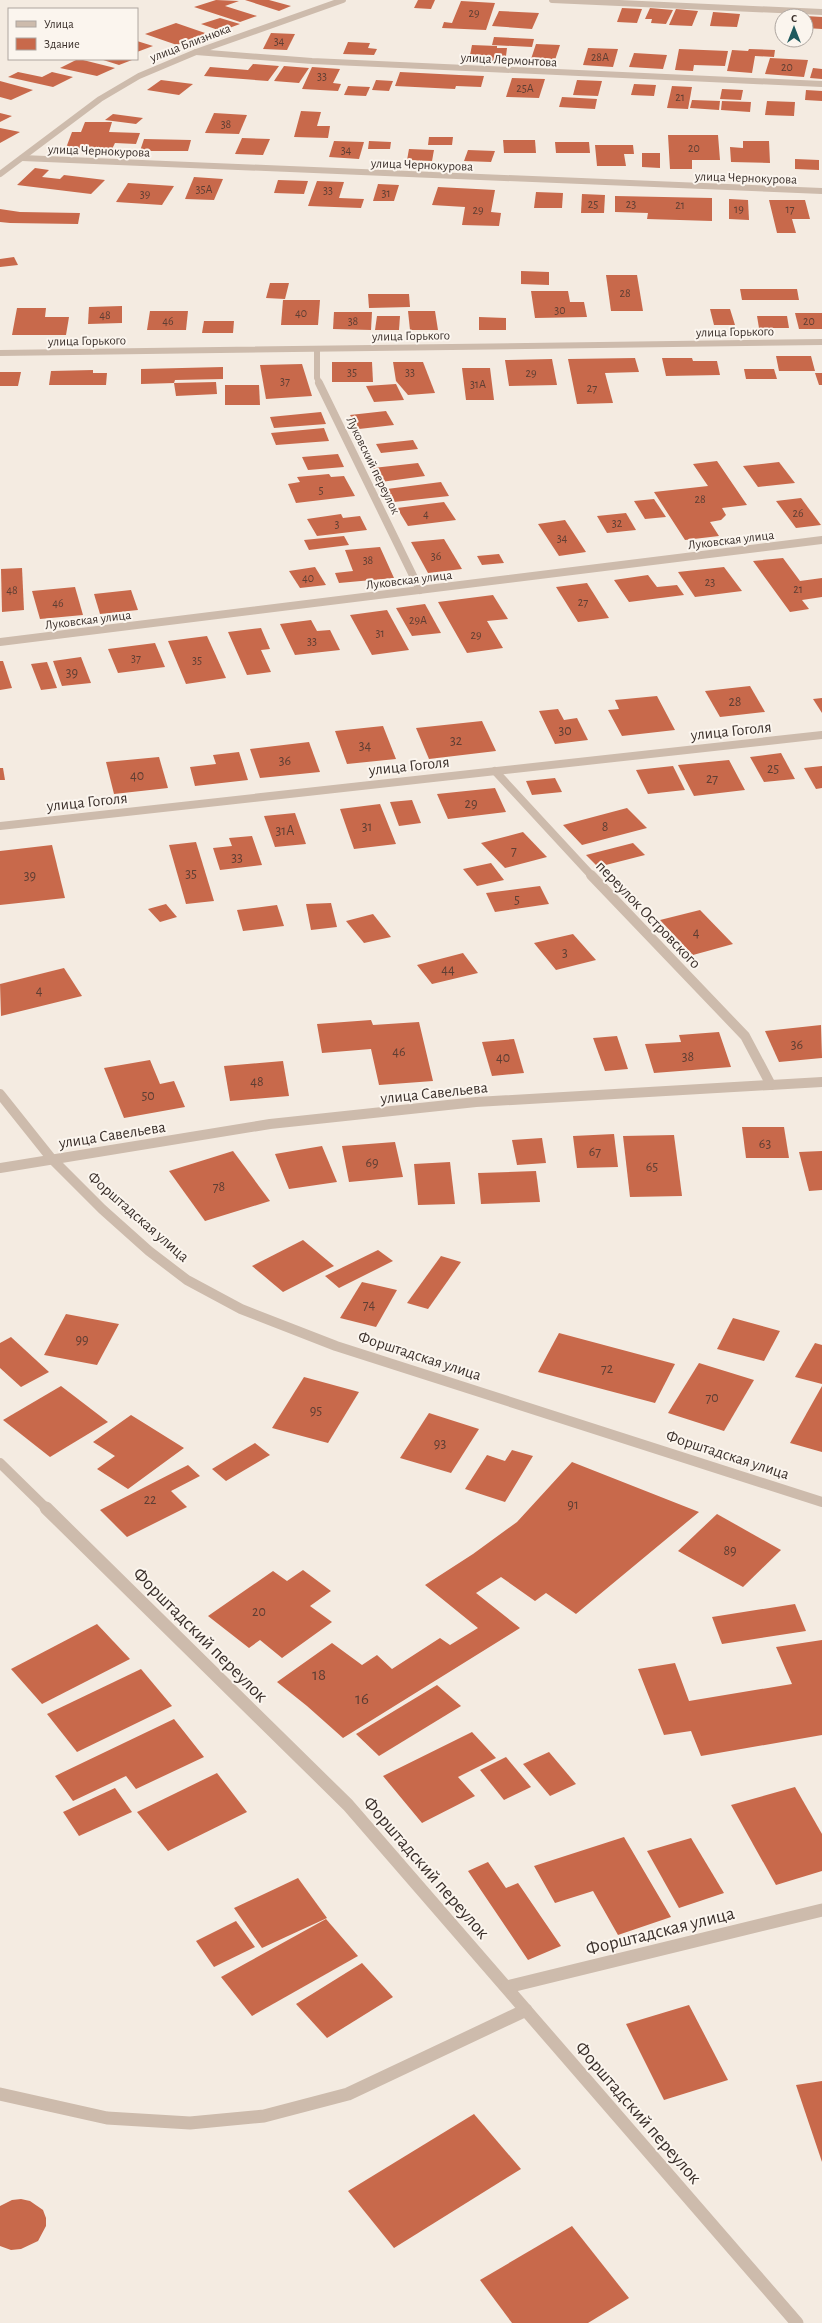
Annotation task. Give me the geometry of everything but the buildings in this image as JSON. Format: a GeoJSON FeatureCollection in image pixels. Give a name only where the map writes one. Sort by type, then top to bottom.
{"type":"FeatureCollection","features":[{"type":"Feature","properties":{"kind":"street","name":"улица Близнюка"},"geometry":{"type":"LineString","coordinates":[[0,174],[100,99],[139,76],[196,52],[343,0]]}},
{"type":"Feature","properties":{"kind":"street"},"geometry":{"type":"LineString","coordinates":[[552,0],[822,12]]}},
{"type":"Feature","properties":{"kind":"street","name":"улица Лермонтова"},"geometry":{"type":"LineString","coordinates":[[196,52],[312,61],[822,84]]}},
{"type":"Feature","properties":{"kind":"street","name":"улица Чернокурова"},"geometry":{"type":"LineString","coordinates":[[22,158],[822,191]]}},
{"type":"Feature","properties":{"kind":"street","name":"улица Горького"},"geometry":{"type":"LineString","coordinates":[[0,353],[822,342]]}},
{"type":"Feature","properties":{"kind":"street","name":"Луковский переулок"},"geometry":{"type":"LineString","coordinates":[[317,349],[317,378],[420,590]]}},
{"type":"Feature","properties":{"kind":"street","name":"Луковская улица"},"geometry":{"type":"LineString","coordinates":[[0,642],[822,540]]}},
{"type":"Feature","properties":{"kind":"street","name":"улица Гоголя"},"geometry":{"type":"LineString","coordinates":[[0,826],[822,735]]}},
{"type":"Feature","properties":{"kind":"street","name":"переулок Островского"},"geometry":{"type":"LineString","coordinates":[[495,771],[533,815],[745,1036],[771,1085]]}},
{"type":"Feature","properties":{"kind":"street","name":"улица Савельева"},"geometry":{"type":"LineString","coordinates":[[0,1168],[51,1158],[270,1124],[476,1102],[822,1082]]}},
{"type":"Feature","properties":{"kind":"street"},"geometry":{"type":"LineString","coordinates":[[0,1094],[51,1158]]}},
{"type":"Feature","properties":{"kind":"street","name":"Форштадская улица"},"geometry":{"type":"LineString","coordinates":[[51,1158],[102,1209],[149,1251],[187,1280],[241,1310],[336,1346],[822,1502]]}},
{"type":"Feature","properties":{"kind":"street","name":"Форштадский переулок"},"geometry":{"type":"LineString","coordinates":[[0,1463],[348,1805],[797,2323]]}},
{"type":"Feature","properties":{"kind":"street","name":"Форштадская улица"},"geometry":{"type":"LineString","coordinates":[[506,1987],[822,1910]]}},
{"type":"Feature","properties":{"kind":"street"},"geometry":{"type":"LineString","coordinates":[[0,2094],[107,2118],[190,2123],[264,2116],[348,2094],[526,2010]]}}]}
